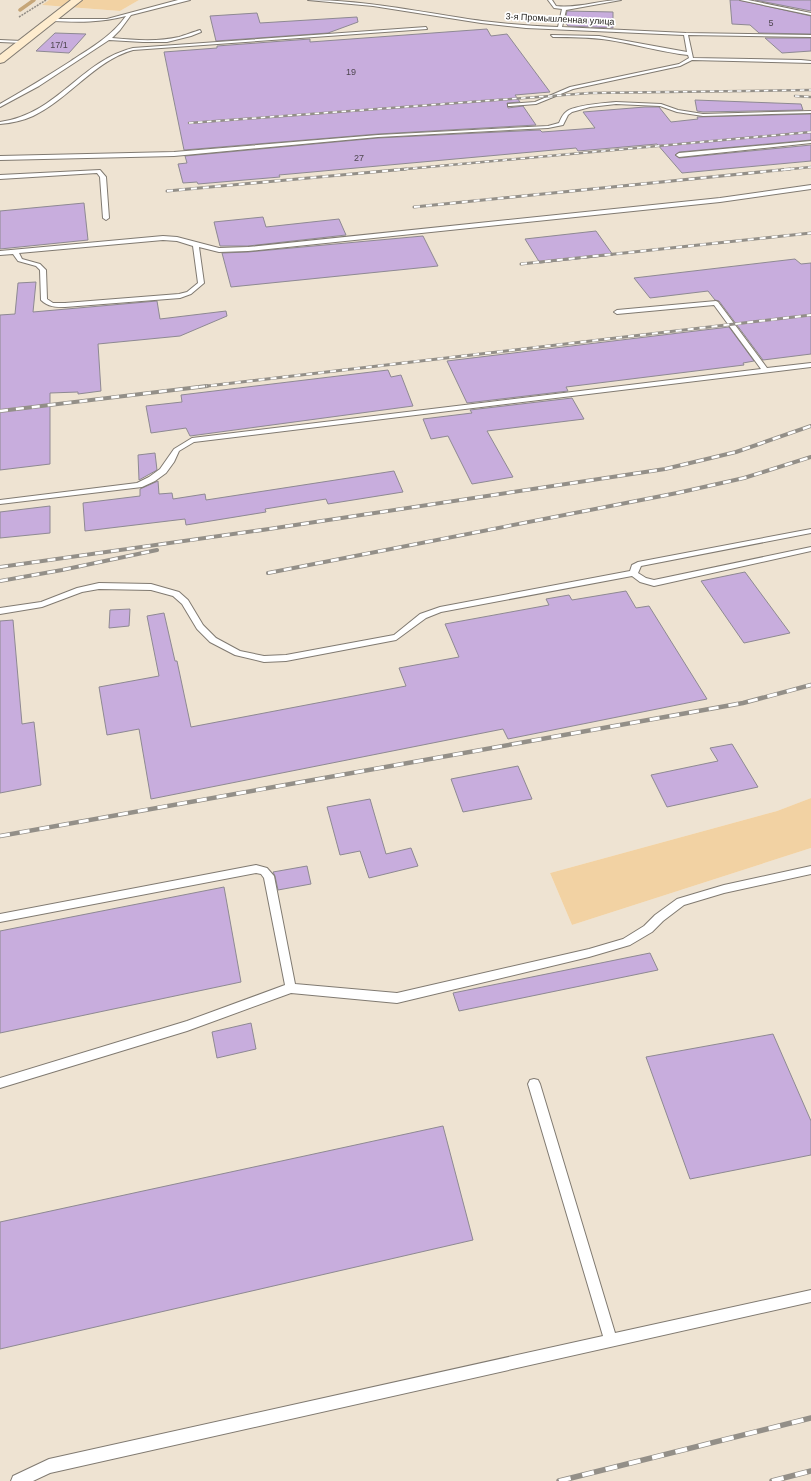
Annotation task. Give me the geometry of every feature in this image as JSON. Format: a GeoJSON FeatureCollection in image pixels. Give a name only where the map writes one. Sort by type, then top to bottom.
{"type":"FeatureCollection","features":[{"type":"Feature","properties":{"kind":"main road"},"geometry":{"type":"LineString","coordinates":[[0,60],[77,0]]}},
{"type":"Feature","properties":{"kind":"lane"},"geometry":{"type":"LineString","coordinates":[[51,20],[107,20],[179,0],[188,0]]}},
{"type":"Feature","properties":{"kind":"lane","name":"3-я Промышленная улица"},"geometry":{"type":"LineString","coordinates":[[310,0],[373,5],[482,22],[560,28],[686,34],[811,36]]}},
{"type":"Feature","properties":{"kind":"lane"},"geometry":{"type":"LineString","coordinates":[[373,5],[387,0]]}},
{"type":"Feature","properties":{"kind":"lane"},"geometry":{"type":"LineString","coordinates":[[550,0],[555,7],[564,9],[574,9],[620,0]]}},
{"type":"Feature","properties":{"kind":"lane"},"geometry":{"type":"LineString","coordinates":[[742,0],[811,14]]}},
{"type":"Feature","properties":{"kind":"lane"},"geometry":{"type":"LineString","coordinates":[[560,28],[564,9]]}},
{"type":"Feature","properties":{"kind":"lane"},"geometry":{"type":"LineString","coordinates":[[0,106],[37,85],[108,38],[119,29],[130,14]]}},
{"type":"Feature","properties":{"kind":"lane"},"geometry":{"type":"LineString","coordinates":[[0,123],[17,122],[34,116],[110,58],[133,49],[426,28]]}},
{"type":"Feature","properties":{"kind":"lane"},"geometry":{"type":"LineString","coordinates":[[108,38],[132,40],[182,38],[200,31]]}},
{"type":"Feature","properties":{"kind":"lane"},"geometry":{"type":"LineString","coordinates":[[510,105],[536,103],[572,88],[670,68],[687,62],[691,56],[686,34]]}},
{"type":"Feature","properties":{"kind":"lane"},"geometry":{"type":"LineString","coordinates":[[553,36],[584,36],[612,40],[691,56],[810,62]]}},
{"type":"Feature","properties":{"kind":"lane"},"geometry":{"type":"LineString","coordinates":[[0,41],[22,42]]}},
{"type":"Feature","properties":{"kind":"lane"},"geometry":{"type":"LineString","coordinates":[[0,158],[174,154],[385,136],[548,127],[561,124],[566,114],[570,111],[590,106],[616,104],[661,105],[681,112],[703,115],[811,112]]}},
{"type":"Feature","properties":{"kind":"lane"},"geometry":{"type":"LineString","coordinates":[[679,155],[811,142]]}},
{"type":"Feature","properties":{"kind":"lane"},"geometry":{"type":"LineString","coordinates":[[0,177],[98,170],[103,177],[106,218]]}},
{"type":"Feature","properties":{"kind":"lane"},"geometry":{"type":"LineString","coordinates":[[0,254],[163,238],[177,239],[219,250],[248,248],[720,200],[811,186]]}},
{"type":"Feature","properties":{"kind":"lane"},"geometry":{"type":"LineString","coordinates":[[15,252],[20,260],[38,265],[43,270],[44,300],[54,305],[65,305],[180,296],[189,293],[201,283],[196,245]]}},
{"type":"Feature","properties":{"kind":"lane"},"geometry":{"type":"LineString","coordinates":[[617,312],[716,303],[765,370]]}},
{"type":"Feature","properties":{"kind":"lane"},"geometry":{"type":"LineString","coordinates":[[0,502],[139,485],[152,479],[163,471],[170,462],[176,450],[192,440],[811,365]]}},
{"type":"Feature","properties":{"kind":"lane"},"geometry":{"type":"LineString","coordinates":[[811,531],[638,564],[635,567],[634,573],[639,579],[654,583],[811,549]]}},
{"type":"Feature","properties":{"kind":"lane"},"geometry":{"type":"LineString","coordinates":[[0,611],[42,604],[80,590],[99,586],[151,587],[176,594],[185,602],[200,626],[213,640],[238,653],[264,659],[286,658],[396,637],[423,616],[440,610],[634,573]]}},
{"type":"Feature","properties":{"kind":"lane"},"geometry":{"type":"LineString","coordinates":[[0,918],[256,869],[264,871],[269,876],[290,988]]}},
{"type":"Feature","properties":{"kind":"lane"},"geometry":{"type":"LineString","coordinates":[[0,1083],[187,1026],[290,988],[397,998],[589,953],[626,942],[648,929],[681,902],[724,889],[811,870]]}},
{"type":"Feature","properties":{"kind":"lane"},"geometry":{"type":"LineString","coordinates":[[534,1084],[611,1340]]}},
{"type":"Feature","properties":{"kind":"lane"},"geometry":{"type":"LineString","coordinates":[[18,1481],[50,1466],[811,1296]]}},
{"type":"Feature","properties":{"kind":"path"},"geometry":{"type":"LineString","coordinates":[[19,17],[46,0]]}},
{"type":"Feature","properties":{"kind":"shaded area"},"geometry":{"type":"Polygon","coordinates":[[[0,0],[49,0],[43,5],[120,11],[139,0],[811,0],[811,798],[777,811],[550,873],[572,925],[811,848],[811,1481],[0,1481],[0,0]]]}},
{"type":"Feature","properties":{"kind":"shaded area"},"geometry":{"type":"Polygon","coordinates":[[[49,0],[139,0],[120,11],[42,5],[49,0]]]}},
{"type":"Feature","properties":{"kind":"shaded area"},"geometry":{"type":"Polygon","coordinates":[[[811,798],[811,848],[572,925],[550,873],[777,811],[811,798]]]}},
{"type":"Feature","properties":{"kind":"building"},"geometry":{"type":"Polygon","coordinates":[[[730,0],[739,0],[811,16],[811,34],[759,33],[750,25],[732,24],[730,0]]]}},
{"type":"Feature","properties":{"kind":"building"},"geometry":{"type":"Polygon","coordinates":[[[755,0],[811,0],[811,11],[755,0]]]}},
{"type":"Feature","properties":{"kind":"building"},"geometry":{"type":"Polygon","coordinates":[[[567,11],[613,12],[613,28],[568,26],[565,22],[567,11]]]}},
{"type":"Feature","properties":{"kind":"building"},"geometry":{"type":"Polygon","coordinates":[[[257,13],[260,23],[357,17],[358,22],[328,33],[216,41],[210,16],[257,13]]]}},
{"type":"Feature","properties":{"kind":"building"},"geometry":{"type":"Polygon","coordinates":[[[487,29],[491,36],[507,34],[550,92],[515,95],[520,102],[507,103],[508,108],[523,106],[536,125],[378,134],[184,150],[164,52],[217,48],[217,46],[310,39],[310,42],[487,29]]]}},
{"type":"Feature","properties":{"kind":"building"},"geometry":{"type":"Polygon","coordinates":[[[55,33],[86,34],[69,53],[36,51],[55,33]]]}},
{"type":"Feature","properties":{"kind":"building"},"geometry":{"type":"Polygon","coordinates":[[[765,38],[811,38],[811,51],[782,53],[765,38]]]}},
{"type":"Feature","properties":{"kind":"building"},"geometry":{"type":"Polygon","coordinates":[[[695,100],[801,104],[803,110],[703,112],[697,111],[695,100]]]}},
{"type":"Feature","properties":{"kind":"building"},"geometry":{"type":"Polygon","coordinates":[[[659,107],[671,122],[698,119],[697,117],[811,114],[811,140],[679,152],[675,155],[679,158],[811,145],[811,161],[682,173],[657,144],[578,151],[576,148],[279,175],[280,177],[198,184],[197,182],[183,183],[178,164],[187,163],[185,156],[378,138],[540,130],[542,132],[595,128],[583,112],[659,107]]]}},
{"type":"Feature","properties":{"kind":"building"},"geometry":{"type":"Polygon","coordinates":[[[84,203],[88,240],[0,249],[0,211],[84,203]]]}},
{"type":"Feature","properties":{"kind":"building"},"geometry":{"type":"Polygon","coordinates":[[[263,217],[266,227],[339,219],[346,235],[248,246],[220,246],[214,222],[263,217]]]}},
{"type":"Feature","properties":{"kind":"building"},"geometry":{"type":"Polygon","coordinates":[[[596,231],[613,255],[540,263],[525,239],[596,231]]]}},
{"type":"Feature","properties":{"kind":"building"},"geometry":{"type":"Polygon","coordinates":[[[423,236],[438,266],[231,287],[222,253],[248,252],[423,236]]]}},
{"type":"Feature","properties":{"kind":"building"},"geometry":{"type":"Polygon","coordinates":[[[795,259],[801,264],[811,263],[811,354],[763,360],[719,301],[715,300],[708,291],[650,298],[634,278],[795,259]]]}},
{"type":"Feature","properties":{"kind":"building"},"geometry":{"type":"Polygon","coordinates":[[[36,282],[33,312],[157,301],[160,319],[226,311],[227,316],[180,336],[98,344],[101,391],[78,394],[78,392],[50,393],[50,464],[0,470],[0,315],[15,314],[18,283],[36,282]]]}},
{"type":"Feature","properties":{"kind":"building"},"geometry":{"type":"Polygon","coordinates":[[[729,327],[754,361],[743,363],[744,365],[566,387],[568,391],[467,403],[447,361],[729,327]]]}},
{"type":"Feature","properties":{"kind":"building"},"geometry":{"type":"Polygon","coordinates":[[[388,370],[391,377],[401,375],[413,406],[190,436],[186,428],[151,433],[146,406],[182,402],[181,395],[388,370]]]}},
{"type":"Feature","properties":{"kind":"building"},"geometry":{"type":"Polygon","coordinates":[[[572,398],[584,419],[487,431],[513,477],[472,484],[448,436],[431,439],[423,419],[472,413],[470,410],[572,398]]]}},
{"type":"Feature","properties":{"kind":"building"},"geometry":{"type":"Polygon","coordinates":[[[155,453],[157,470],[139,480],[138,455],[155,453]]]}},
{"type":"Feature","properties":{"kind":"building"},"geometry":{"type":"Polygon","coordinates":[[[394,471],[403,492],[328,504],[326,499],[265,509],[266,512],[186,525],[185,519],[85,531],[83,503],[140,496],[140,489],[158,481],[159,494],[172,493],[173,499],[205,494],[206,500],[394,471]]]}},
{"type":"Feature","properties":{"kind":"building"},"geometry":{"type":"Polygon","coordinates":[[[50,506],[50,533],[0,538],[0,512],[50,506]]]}},
{"type":"Feature","properties":{"kind":"building"},"geometry":{"type":"Polygon","coordinates":[[[745,572],[790,633],[744,643],[701,581],[745,572]]]}},
{"type":"Feature","properties":{"kind":"building"},"geometry":{"type":"Polygon","coordinates":[[[626,591],[636,608],[649,606],[707,699],[508,739],[503,729],[151,799],[139,729],[107,735],[99,687],[159,676],[147,616],[164,613],[175,661],[177,661],[191,727],[406,686],[399,668],[459,657],[445,624],[549,605],[546,599],[569,595],[572,600],[626,591]]]}},
{"type":"Feature","properties":{"kind":"building"},"geometry":{"type":"Polygon","coordinates":[[[130,609],[129,626],[109,628],[110,610],[130,609]]]}},
{"type":"Feature","properties":{"kind":"building"},"geometry":{"type":"Polygon","coordinates":[[[13,620],[22,724],[34,722],[41,785],[0,793],[0,621],[13,620]]]}},
{"type":"Feature","properties":{"kind":"building"},"geometry":{"type":"Polygon","coordinates":[[[732,744],[758,787],[667,807],[651,775],[718,761],[710,748],[732,744]]]}},
{"type":"Feature","properties":{"kind":"building"},"geometry":{"type":"Polygon","coordinates":[[[518,766],[532,799],[463,812],[451,779],[518,766]]]}},
{"type":"Feature","properties":{"kind":"building"},"geometry":{"type":"Polygon","coordinates":[[[370,799],[386,854],[411,848],[418,866],[369,878],[360,851],[340,855],[327,807],[370,799]]]}},
{"type":"Feature","properties":{"kind":"building"},"geometry":{"type":"Polygon","coordinates":[[[307,866],[311,884],[278,890],[273,872],[307,866]]]}},
{"type":"Feature","properties":{"kind":"building"},"geometry":{"type":"Polygon","coordinates":[[[224,887],[241,982],[0,1033],[0,931],[224,887]]]}},
{"type":"Feature","properties":{"kind":"building"},"geometry":{"type":"Polygon","coordinates":[[[650,953],[658,970],[459,1011],[453,993],[650,953]]]}},
{"type":"Feature","properties":{"kind":"building"},"geometry":{"type":"Polygon","coordinates":[[[251,1023],[256,1049],[217,1058],[212,1032],[251,1023]]]}},
{"type":"Feature","properties":{"kind":"building"},"geometry":{"type":"Polygon","coordinates":[[[773,1034],[811,1121],[811,1155],[690,1179],[646,1057],[773,1034]]]}},
{"type":"Feature","properties":{"kind":"building"},"geometry":{"type":"Polygon","coordinates":[[[443,1126],[473,1240],[0,1349],[0,1222],[443,1126]]]}},
{"type":"Feature","properties":{"kind":"waterway"},"geometry":{"type":"LineString","coordinates":[[20,10],[34,0]]}},
{"type":"Feature","properties":{"kind":"railway"},"geometry":{"type":"LineString","coordinates":[[189,123],[590,93],[811,90]]}},
{"type":"Feature","properties":{"kind":"railway"},"geometry":{"type":"LineString","coordinates":[[795,96],[811,97]]}},
{"type":"Feature","properties":{"kind":"railway"},"geometry":{"type":"LineString","coordinates":[[395,170],[811,132]]}},
{"type":"Feature","properties":{"kind":"railway"},"geometry":{"type":"LineString","coordinates":[[781,170],[811,167]]}},
{"type":"Feature","properties":{"kind":"railway"},"geometry":{"type":"LineString","coordinates":[[167,191],[406,169]]}},
{"type":"Feature","properties":{"kind":"railway"},"geometry":{"type":"LineString","coordinates":[[414,207],[790,169]]}},
{"type":"Feature","properties":{"kind":"railway"},"geometry":{"type":"LineString","coordinates":[[521,264],[811,233]]}},
{"type":"Feature","properties":{"kind":"railway"},"geometry":{"type":"LineString","coordinates":[[199,387],[811,315]]}},
{"type":"Feature","properties":{"kind":"railway"},"geometry":{"type":"LineString","coordinates":[[0,411],[207,386]]}},
{"type":"Feature","properties":{"kind":"railway"},"geometry":{"type":"LineString","coordinates":[[0,567],[269,529],[665,469],[736,452],[811,426]]}},
{"type":"Feature","properties":{"kind":"railway"},"geometry":{"type":"LineString","coordinates":[[268,573],[677,493],[744,478],[811,457]]}},
{"type":"Feature","properties":{"kind":"railway"},"geometry":{"type":"LineString","coordinates":[[0,581],[62,570],[157,550]]}},
{"type":"Feature","properties":{"kind":"railway"},"geometry":{"type":"LineString","coordinates":[[0,836],[743,703],[811,685]]}},
{"type":"Feature","properties":{"kind":"railway"},"geometry":{"type":"LineString","coordinates":[[559,1481],[811,1418]]}},
{"type":"Feature","properties":{"kind":"railway"},"geometry":{"type":"LineString","coordinates":[[772,1481],[811,1471]]}}]}
